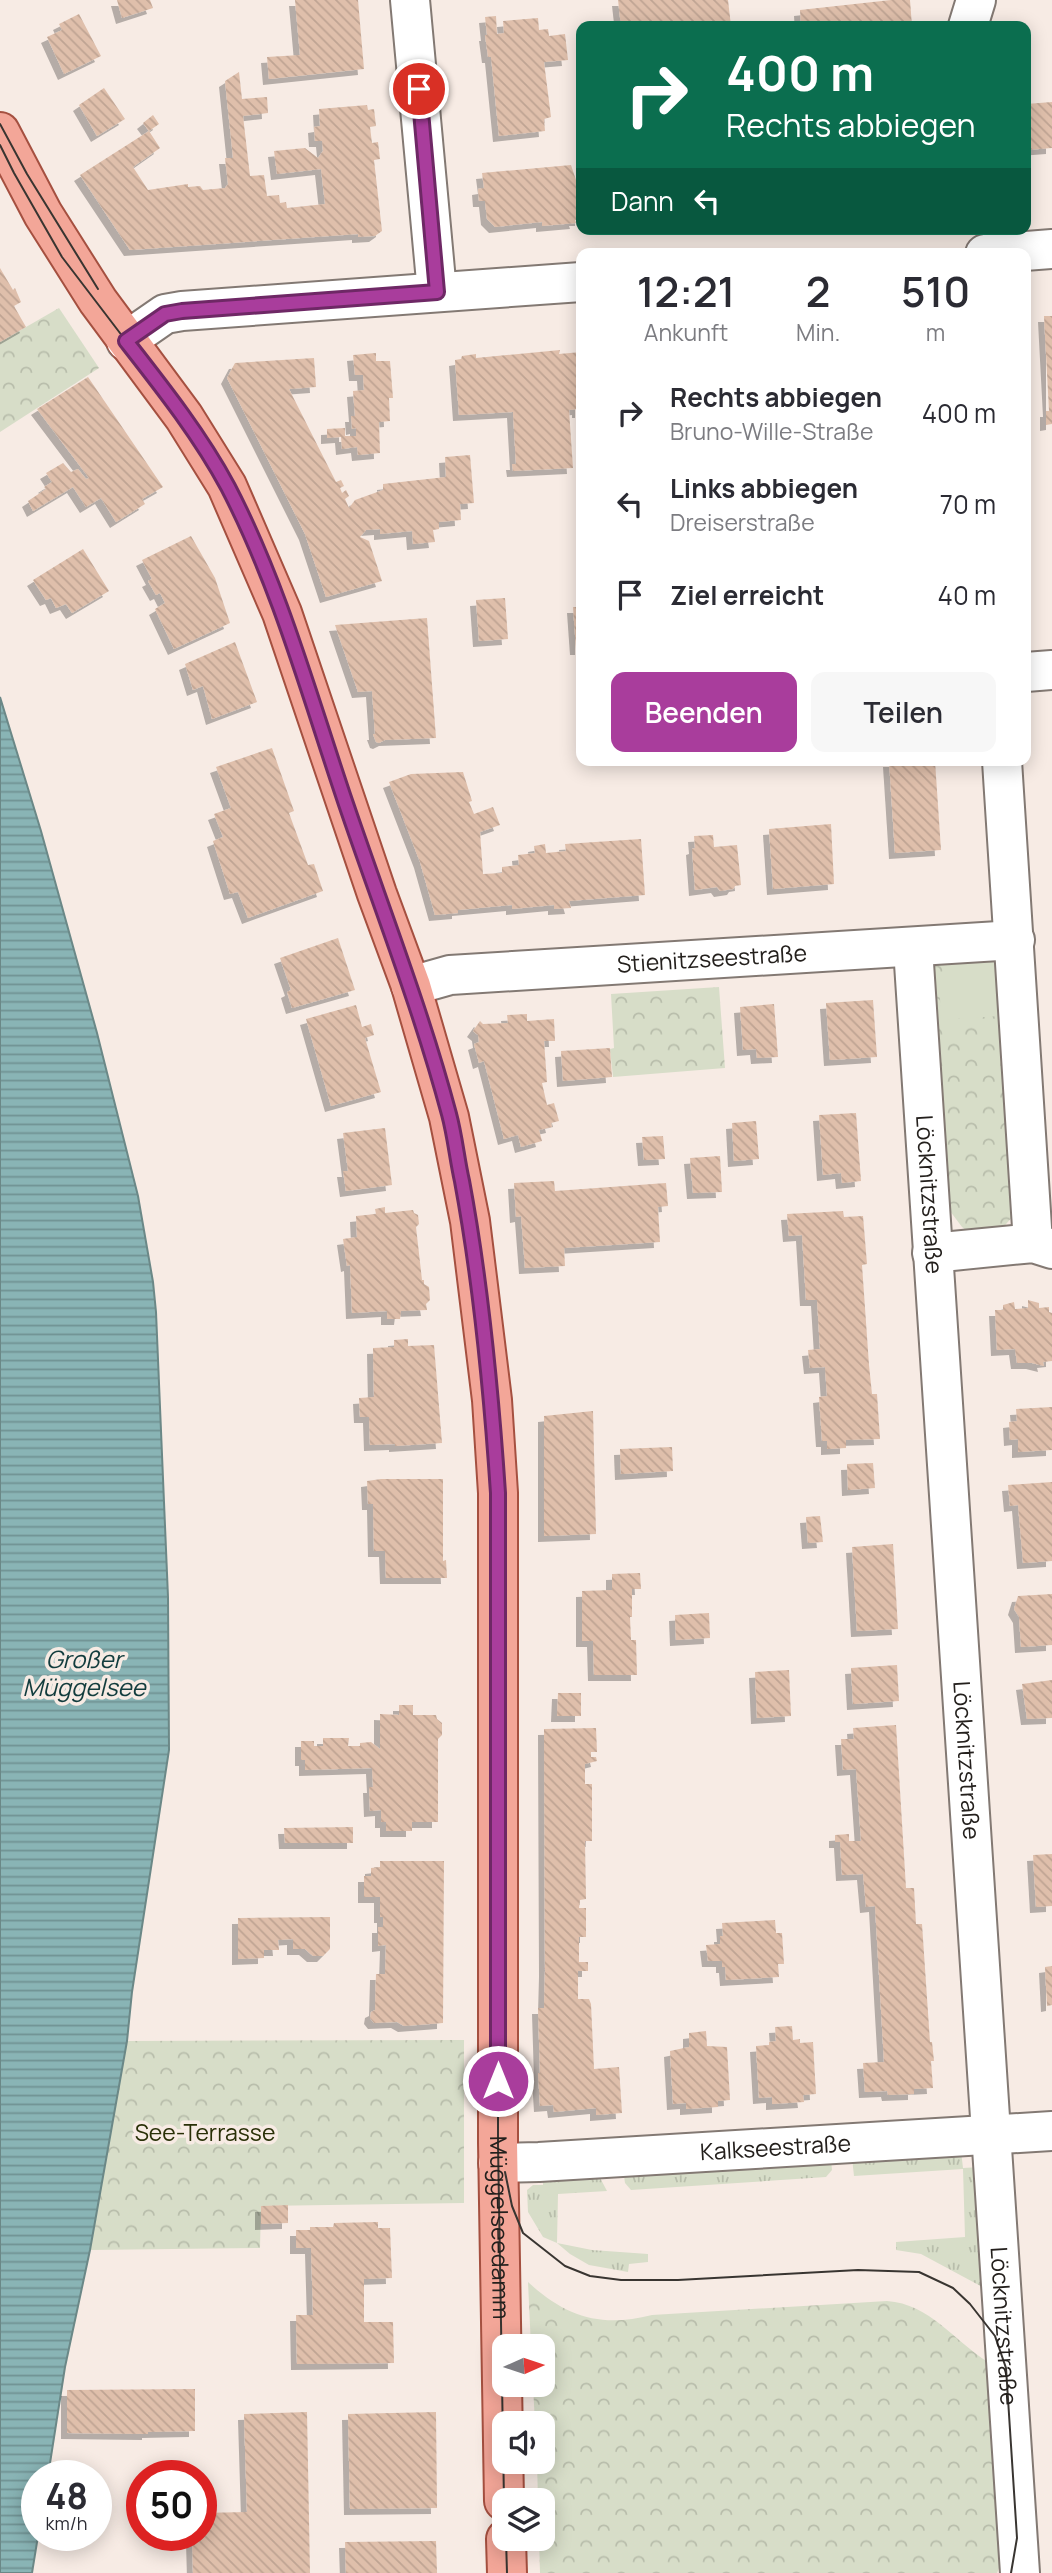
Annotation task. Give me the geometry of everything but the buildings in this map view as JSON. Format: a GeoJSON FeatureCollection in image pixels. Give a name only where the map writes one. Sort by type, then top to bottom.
{"type":"FeatureCollection","features":[{"type":"Feature","properties":{"kind":"main road","name":"Müggelseedamm"},"geometry":{"type":"LineString","coordinates":[[0,132],[43,214],[126,341],[184,417],[227,486],[255,547],[282,613],[411,986],[450,1117],[470,1222],[492,1400],[498,1493],[498,2163],[504,2488]]}},
{"type":"Feature","properties":{"kind":"main road"},"geometry":{"type":"LineString","coordinates":[[506,2551],[507,2573]]}},
{"type":"Feature","properties":{"kind":"street"},"geometry":{"type":"LineString","coordinates":[[410,0],[437,292]]}},
{"type":"Feature","properties":{"kind":"street"},"geometry":{"type":"LineString","coordinates":[[970,21],[976,0]]}},
{"type":"Feature","properties":{"kind":"street"},"geometry":{"type":"LineString","coordinates":[[1031,251],[1052,249]]}},
{"type":"Feature","properties":{"kind":"street"},"geometry":{"type":"LineString","coordinates":[[126,341],[165,314],[182,311],[576,282]]}},
{"type":"Feature","properties":{"kind":"street"},"geometry":{"type":"LineString","coordinates":[[1031,672],[1052,670]]}},
{"type":"Feature","properties":{"kind":"street"},"geometry":{"type":"LineString","coordinates":[[932,1252],[1043,1246],[1002,766]]}},
{"type":"Feature","properties":{"kind":"street","name":"Stienitzseestraße"},"geometry":{"type":"LineString","coordinates":[[411,986],[450,975],[1015,940]]}},
{"type":"Feature","properties":{"kind":"street","name":"Löcknitzstraße"},"geometry":{"type":"LineString","coordinates":[[914,948],[989,2136],[1020,2573]]}},
{"type":"Feature","properties":{"kind":"street","name":"Kalkseestraße"},"geometry":{"type":"LineString","coordinates":[[498,2163],[1052,2132]]}},
{"type":"Feature","properties":{"kind":"green space"},"geometry":{"type":"Polygon","coordinates":[[[59,308],[99,368],[0,432],[0,342],[59,308]]]}},
{"type":"Feature","properties":{"kind":"green space"},"geometry":{"type":"Polygon","coordinates":[[[940,960],[994,960],[1003,967],[1013,1216],[1000,1231],[972,1235],[962,1227],[947,1207],[932,969],[940,960]]]}},
{"type":"Feature","properties":{"kind":"green space"},"geometry":{"type":"Polygon","coordinates":[[[978,963],[997,975],[999,1016],[941,1020],[939,977],[946,966],[978,963]]]}},
{"type":"Feature","properties":{"kind":"green space"},"geometry":{"type":"Polygon","coordinates":[[[719,987],[725,1068],[613,1077],[610,1049],[614,1048],[611,994],[719,987]]]}},
{"type":"Feature","properties":{"kind":"green space","name":"See-Terrasse"},"geometry":{"type":"Polygon","coordinates":[[[464,2040],[464,2203],[261,2206],[260,2248],[90,2250],[127,2041],[464,2040]]]}},
{"type":"Feature","properties":{"kind":"green space"},"geometry":{"type":"Polygon","coordinates":[[[961,2151],[963,2168],[980,2167],[988,2290],[921,2254],[896,2250],[896,2242],[965,2237],[963,2169],[854,2176],[852,2158],[961,2151]]]}},
{"type":"Feature","properties":{"kind":"green space"},"geometry":{"type":"Polygon","coordinates":[[[831,2160],[832,2170],[826,2177],[631,2190],[625,2183],[624,2176],[628,2172],[831,2160]]]}},
{"type":"Feature","properties":{"kind":"green space"},"geometry":{"type":"Polygon","coordinates":[[[598,2174],[607,2191],[558,2194],[557,2243],[543,2237],[528,2212],[527,2190],[533,2185],[543,2185],[543,2176],[598,2174]]]}},
{"type":"Feature","properties":{"kind":"green space"},"geometry":{"type":"Polygon","coordinates":[[[557,2243],[592,2250],[648,2254],[648,2262],[629,2264],[628,2272],[589,2265],[557,2243]]]}},
{"type":"Feature","properties":{"kind":"green space"},"geometry":{"type":"Polygon","coordinates":[[[528,2282],[556,2304],[600,2320],[887,2301],[916,2309],[988,2362],[1004,2556],[997,2573],[540,2573],[539,2551],[555,2551],[555,2488],[538,2488],[537,2474],[555,2474],[555,2411],[534,2411],[534,2398],[555,2398],[555,2334],[530,2334],[528,2282]]]}},
{"type":"Feature","properties":{"kind":"water","name":"Großer Müggelsee"},"geometry":{"type":"Polygon","coordinates":[[[0,697],[41,831],[97,1033],[138,1196],[153,1282],[168,1597],[169,1750],[127,2041],[90,2250],[65,2367],[50,2460],[21,2460],[21,2551],[36,2551],[32,2573],[0,2573],[0,697]]]}},
{"type":"Feature","properties":{"kind":"tram line"},"geometry":{"type":"LineString","coordinates":[[0,124],[27,174],[98,289]]}},
{"type":"Feature","properties":{"kind":"tram line"},"geometry":{"type":"LineString","coordinates":[[0,145],[62,257],[184,417],[227,486],[282,613],[411,986],[449,1117],[470,1221],[492,1400],[498,1493],[498,2144],[504,2488]]}},
{"type":"Feature","properties":{"kind":"tram line"},"geometry":{"type":"LineString","coordinates":[[505,2172],[512,2206],[523,2233],[565,2266],[590,2276],[621,2280],[678,2280],[858,2270],[919,2272],[953,2288],[970,2304],[995,2336],[1006,2368],[1017,2538],[1011,2573]]}},
{"type":"Feature","properties":{"kind":"tram line"},"geometry":{"type":"LineString","coordinates":[[506,2551],[507,2573]]}},
{"type":"Feature","properties":{"kind":"route"},"geometry":{"type":"LineString","coordinates":[[419,89],[437,292],[182,311],[165,314],[126,341],[184,417],[227,486],[255,547],[282,613],[411,986],[450,1117],[470,1222],[492,1400],[498,1493],[498,2081]]}}]}
